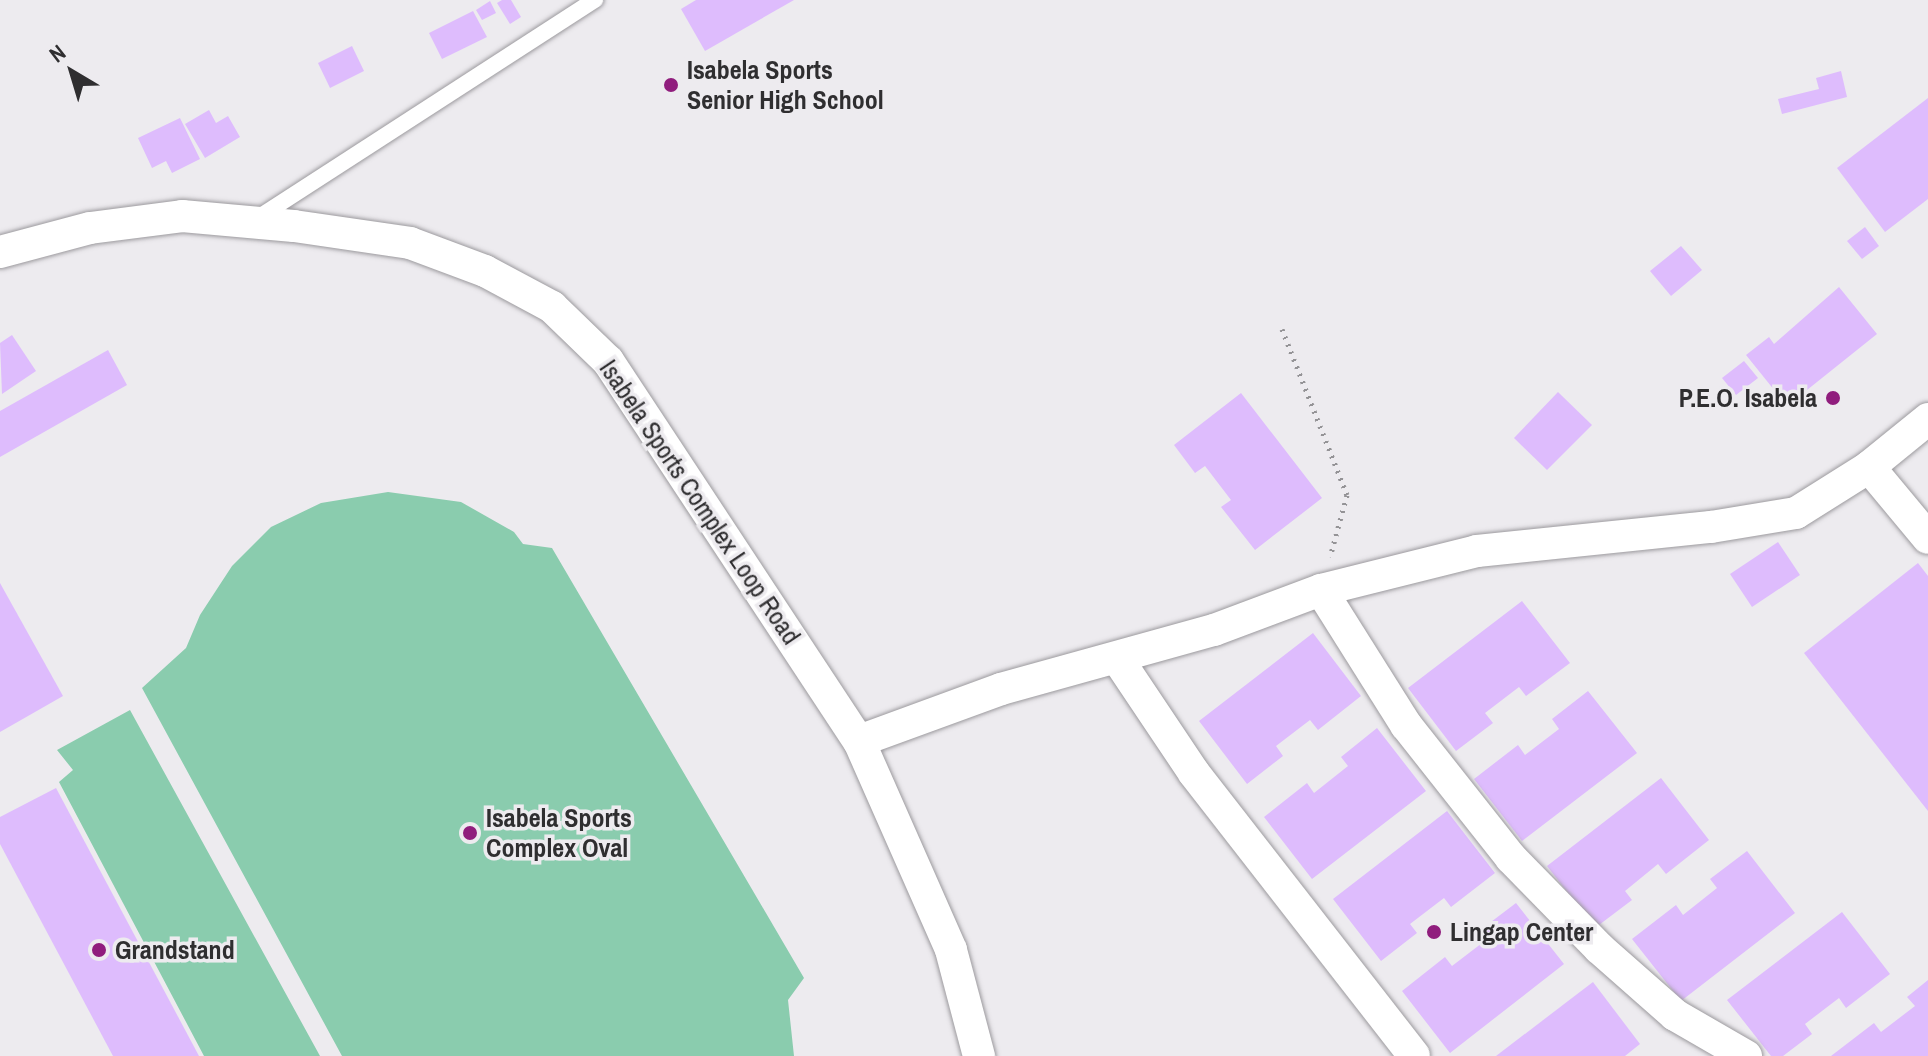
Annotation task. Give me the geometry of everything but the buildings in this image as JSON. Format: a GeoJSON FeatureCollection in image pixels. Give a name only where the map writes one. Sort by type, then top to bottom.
{"type":"FeatureCollection","features":[{"type":"Feature","properties":{"kind":"street","name":"Isabela Sports Complex Loop Road"},"geometry":{"type":"LineString","coordinates":[[0,252],[90,228],[182,216],[252,222],[410,243],[485,271],[552,307],[608,361],[859,741],[951,950],[979,1056]]}},
{"type":"Feature","properties":{"kind":"street"},"geometry":{"type":"LineString","coordinates":[[859,741],[1001,689],[1214,630],[1321,590],[1477,551],[1770,520],[1796,513],[1869,467],[1928,419]]}},
{"type":"Feature","properties":{"kind":"street"},"geometry":{"type":"LineString","coordinates":[[1869,467],[1928,538]]}},
{"type":"Feature","properties":{"kind":"street"},"geometry":{"type":"LineString","coordinates":[[1321,590],[1406,725],[1511,858],[1599,948],[1675,1015],[1746,1056]]}},
{"type":"Feature","properties":{"kind":"street"},"geometry":{"type":"LineString","coordinates":[[1117,658],[1194,773],[1414,1056]]}},
{"type":"Feature","properties":{"kind":"lane"},"geometry":{"type":"LineString","coordinates":[[252,222],[595,0]]}},
{"type":"Feature","properties":{"kind":"path"},"geometry":{"type":"LineString","coordinates":[[1282,329],[1347,495],[1321,590]]}},
{"type":"Feature","properties":{"kind":"green space","name":"Isabela Sports Complex Oval"},"geometry":{"type":"Polygon","coordinates":[[[388,492],[461,502],[514,532],[523,544],[552,548],[804,978],[788,1000],[794,1056],[342,1056],[142,688],[186,648],[200,615],[232,566],[271,527],[321,503],[388,492]]]}},
{"type":"Feature","properties":{"kind":"green space"},"geometry":{"type":"Polygon","coordinates":[[[130,710],[320,1056],[204,1056],[59,782],[73,770],[57,750],[130,710]]]}},
{"type":"Feature","properties":{"kind":"place","name":"Isabela Sports Senior High School"},"geometry":{"type":"Point","coordinates":[671,85]}},
{"type":"Feature","properties":{"kind":"place","name":"P.E.O. Isabela"},"geometry":{"type":"Point","coordinates":[1833,398]}},
{"type":"Feature","properties":{"kind":"place","name":"Isabela Sports Complex Oval"},"geometry":{"type":"Point","coordinates":[470,833]}},
{"type":"Feature","properties":{"kind":"place","name":"Lingap Center"},"geometry":{"type":"Point","coordinates":[1434,932]}},
{"type":"Feature","properties":{"kind":"place","name":"Grandstand"},"geometry":{"type":"Point","coordinates":[99,950]}}]}
